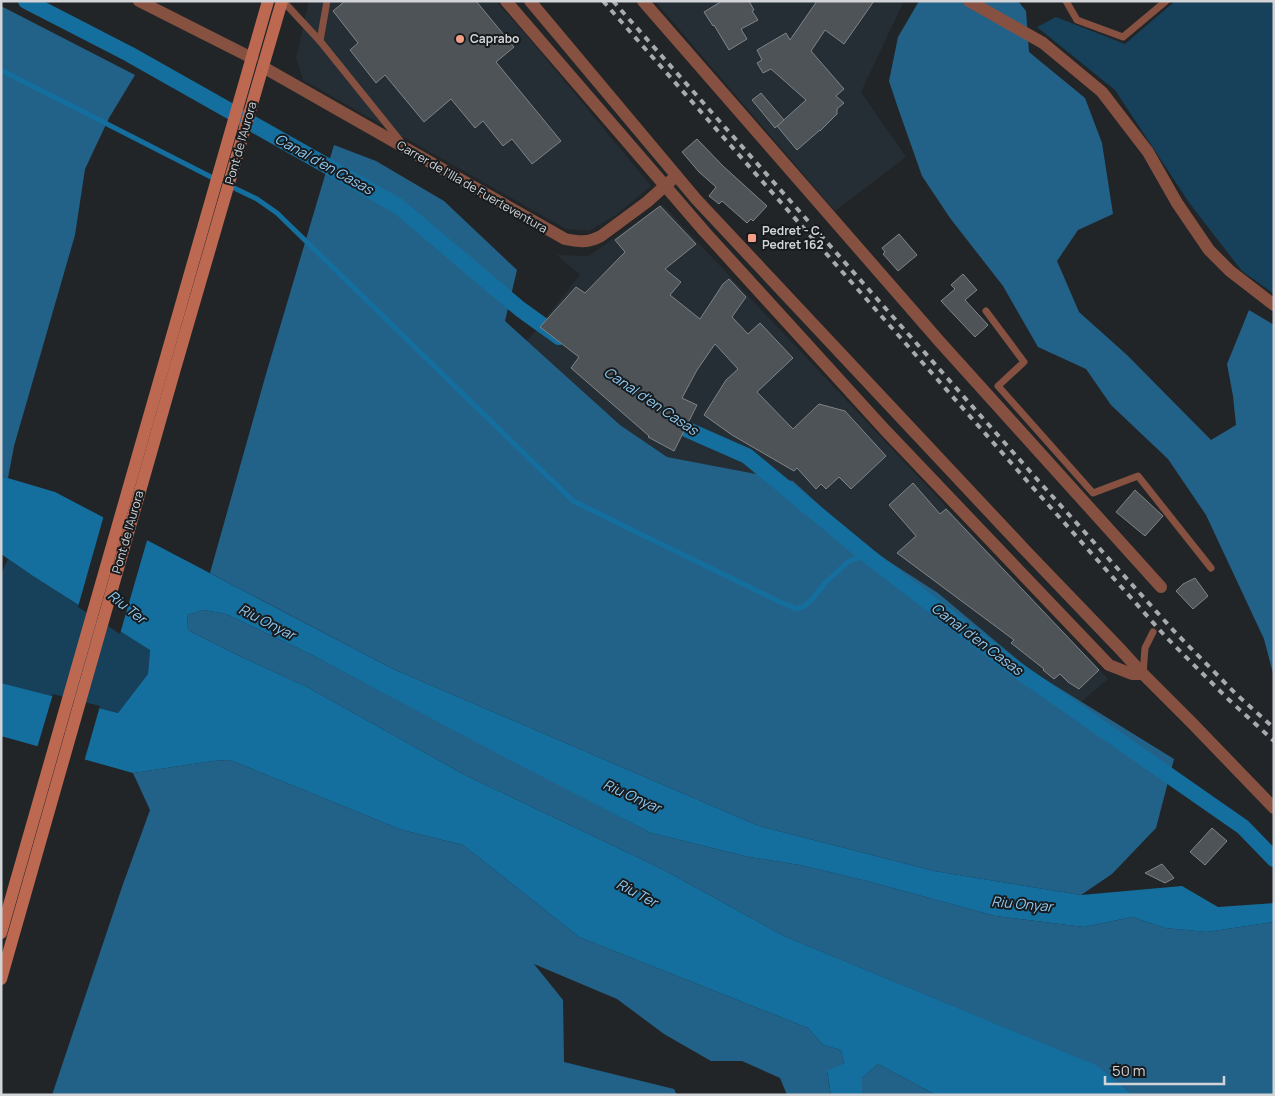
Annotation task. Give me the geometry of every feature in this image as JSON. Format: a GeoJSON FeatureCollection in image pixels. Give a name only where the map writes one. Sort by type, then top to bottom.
{"type":"FeatureCollection","features":[{"type":"Feature","properties":{"kind":"main road","name":"Pont de l'Aurora"},"geometry":{"type":"LineString","coordinates":[[1,932],[268,1]]}},
{"type":"Feature","properties":{"kind":"main road","name":"Pont de l'Aurora"},"geometry":{"type":"LineString","coordinates":[[1,979],[174,372],[283,1]]}},
{"type":"Feature","properties":{"kind":"street"},"geometry":{"type":"LineString","coordinates":[[139,1],[252,58]]}},
{"type":"Feature","properties":{"kind":"street"},"geometry":{"type":"LineString","coordinates":[[506,1],[710,238],[885,430],[1109,666],[1132,674],[1143,674]]}},
{"type":"Feature","properties":{"kind":"street"},"geometry":{"type":"LineString","coordinates":[[530,1],[702,206],[1143,674],[1274,808]]}},
{"type":"Feature","properties":{"kind":"street"},"geometry":{"type":"LineString","coordinates":[[644,1],[940,342],[1161,587]]}},
{"type":"Feature","properties":{"kind":"street"},"geometry":{"type":"LineString","coordinates":[[969,1],[1043,43],[1102,92],[1148,152],[1209,250],[1230,271],[1274,305]]}},
{"type":"Feature","properties":{"kind":"street","name":"Carrer de l'Illa de Fuerteventura"},"geometry":{"type":"LineString","coordinates":[[263,67],[565,239],[575,241],[592,240],[601,236],[647,202],[676,176]]}},
{"type":"Feature","properties":{"kind":"lane"},"geometry":{"type":"LineString","coordinates":[[283,1],[320,41],[408,150]]}},
{"type":"Feature","properties":{"kind":"lane"},"geometry":{"type":"LineString","coordinates":[[320,41],[327,1]]}},
{"type":"Feature","properties":{"kind":"lane"},"geometry":{"type":"LineString","coordinates":[[1066,1],[1077,20],[1123,37],[1166,1]]}},
{"type":"Feature","properties":{"kind":"lane"},"geometry":{"type":"LineString","coordinates":[[986,312],[1024,362],[988,395]]}},
{"type":"Feature","properties":{"kind":"lane"},"geometry":{"type":"LineString","coordinates":[[998,386],[1093,493],[1138,476],[1211,568]]}},
{"type":"Feature","properties":{"kind":"lane"},"geometry":{"type":"LineString","coordinates":[[1143,674],[1145,648],[1152,632]]}},
{"type":"Feature","properties":{"kind":"shaded area"},"geometry":{"type":"Polygon","coordinates":[[[309,1],[496,1],[651,186],[616,215],[589,231],[566,229],[303,80],[296,58],[309,1]]]}},
{"type":"Feature","properties":{"kind":"shaded area"},"geometry":{"type":"Polygon","coordinates":[[[655,1],[904,1],[861,92],[906,157],[835,211],[655,1]]]}},
{"type":"Feature","properties":{"kind":"shaded area"},"geometry":{"type":"Polygon","coordinates":[[[919,1],[1018,1],[1026,11],[1029,52],[1085,98],[1102,143],[1113,214],[1078,230],[1057,261],[1079,312],[1127,355],[1211,440],[1236,425],[1227,364],[1249,310],[1274,325],[1274,677],[1264,639],[1206,515],[1168,459],[1111,405],[1086,369],[1038,347],[1003,286],[950,218],[922,176],[889,81],[898,37],[919,1]]]}},
{"type":"Feature","properties":{"kind":"shaded area"},"geometry":{"type":"Polygon","coordinates":[[[1175,1],[1274,1],[1274,294],[1242,271],[1190,204],[1115,90],[1037,27],[1056,17],[1125,44],[1175,1]]]}},
{"type":"Feature","properties":{"kind":"shaded area"},"geometry":{"type":"Polygon","coordinates":[[[1,6],[135,75],[109,118],[85,169],[75,235],[14,446],[8,478],[1,476],[1,6]]]}},
{"type":"Feature","properties":{"kind":"shaded area"},"geometry":{"type":"Polygon","coordinates":[[[334,145],[376,161],[444,201],[517,270],[505,321],[620,425],[667,457],[793,481],[862,544],[938,593],[1030,670],[1174,759],[1156,828],[1112,874],[1081,895],[934,871],[759,826],[393,669],[210,573],[266,374],[334,145]]]}},
{"type":"Feature","properties":{"kind":"shaded area"},"geometry":{"type":"Polygon","coordinates":[[[662,204],[1108,679],[1081,702],[1030,670],[938,593],[862,544],[793,481],[667,457],[620,425],[527,341],[580,275],[557,255],[589,256],[662,204]]]}},
{"type":"Feature","properties":{"kind":"shaded area"},"geometry":{"type":"Polygon","coordinates":[[[8,559],[150,649],[148,674],[118,713],[1,683],[1,574],[8,559]]]}},
{"type":"Feature","properties":{"kind":"shaded area"},"geometry":{"type":"Polygon","coordinates":[[[204,610],[226,614],[308,653],[651,833],[749,857],[800,865],[867,881],[995,916],[1084,927],[1132,917],[1165,928],[1207,932],[1274,922],[1274,1095],[1133,1095],[1095,1065],[784,936],[662,869],[465,775],[307,687],[188,630],[187,615],[204,610]]]}},
{"type":"Feature","properties":{"kind":"shaded area"},"geometry":{"type":"Polygon","coordinates":[[[230,760],[402,830],[463,845],[579,937],[808,1028],[823,1045],[841,1050],[844,1063],[827,1072],[831,1095],[787,1095],[780,1078],[742,1061],[711,1061],[664,1034],[617,999],[534,964],[563,1000],[564,1062],[674,1089],[677,1095],[52,1095],[150,810],[133,773],[230,760]]]}},
{"type":"Feature","properties":{"kind":"shaded area"},"geometry":{"type":"Polygon","coordinates":[[[878,1064],[936,1095],[862,1095],[862,1078],[878,1064]]]}},
{"type":"Feature","properties":{"kind":"water"},"geometry":{"type":"Polygon","coordinates":[[[1,476],[55,492],[393,669],[759,826],[934,871],[1081,895],[1182,886],[1218,907],[1274,903],[1274,922],[1207,932],[1165,928],[1132,917],[1084,927],[995,916],[867,881],[800,865],[749,857],[651,833],[308,653],[226,614],[204,610],[187,615],[188,630],[307,687],[465,775],[662,869],[784,936],[1096,1065],[1133,1095],[936,1095],[878,1064],[862,1078],[862,1095],[831,1095],[827,1071],[844,1063],[841,1050],[823,1045],[808,1028],[579,937],[463,845],[402,830],[230,760],[133,773],[1,736],[1,683],[118,713],[148,674],[150,650],[1,554],[1,476]]]}},
{"type":"Feature","properties":{"kind":"pier"},"geometry":{"type":"Polygon","coordinates":[[[104,515],[148,537],[120,634],[78,607],[104,515]]]}},
{"type":"Feature","properties":{"kind":"pier"},"geometry":{"type":"Polygon","coordinates":[[[53,694],[100,706],[84,762],[37,748],[53,694]]]}},
{"type":"Feature","properties":{"kind":"building"},"geometry":{"type":"Polygon","coordinates":[[[345,1],[476,1],[514,47],[496,62],[561,141],[532,164],[512,139],[503,146],[483,121],[475,128],[451,99],[424,122],[385,75],[376,83],[350,50],[358,43],[333,11],[345,1]]]}},
{"type":"Feature","properties":{"kind":"building"},"geometry":{"type":"Polygon","coordinates":[[[722,1],[749,1],[754,10],[752,11],[758,20],[741,29],[747,39],[729,50],[704,12],[722,1]]]}},
{"type":"Feature","properties":{"kind":"building"},"geometry":{"type":"Polygon","coordinates":[[[817,1],[874,1],[844,44],[825,30],[811,51],[844,89],[836,96],[844,103],[837,109],[837,114],[820,131],[797,150],[777,126],[806,100],[771,69],[763,73],[757,63],[762,60],[757,50],[786,33],[790,40],[817,1]]]}},
{"type":"Feature","properties":{"kind":"building"},"geometry":{"type":"Polygon","coordinates":[[[761,93],[784,120],[775,128],[752,100],[761,93]]]}},
{"type":"Feature","properties":{"kind":"building"},"geometry":{"type":"Polygon","coordinates":[[[697,139],[723,166],[767,206],[753,221],[751,219],[747,223],[722,201],[719,204],[709,196],[716,187],[699,172],[682,152],[697,139]]]}},
{"type":"Feature","properties":{"kind":"building"},"geometry":{"type":"Polygon","coordinates":[[[660,206],[696,244],[665,269],[681,282],[670,295],[700,319],[723,284],[729,279],[746,297],[732,317],[748,334],[760,323],[793,358],[757,392],[793,429],[819,404],[845,411],[886,456],[851,489],[839,477],[826,489],[821,484],[816,489],[797,468],[794,471],[732,435],[704,415],[726,380],[738,369],[715,344],[697,370],[682,398],[697,405],[674,451],[648,437],[571,368],[579,357],[540,327],[576,287],[585,293],[625,252],[615,240],[660,206]]]}},
{"type":"Feature","properties":{"kind":"building"},"geometry":{"type":"Polygon","coordinates":[[[899,234],[917,255],[898,271],[883,254],[885,252],[882,248],[899,234]]]}},
{"type":"Feature","properties":{"kind":"building"},"geometry":{"type":"Polygon","coordinates":[[[963,274],[977,290],[965,300],[988,325],[975,337],[941,301],[955,289],[951,285],[963,274]]]}},
{"type":"Feature","properties":{"kind":"building"},"geometry":{"type":"Polygon","coordinates":[[[913,483],[940,514],[946,509],[1099,670],[1079,689],[1060,674],[1054,679],[1011,643],[1014,640],[897,553],[916,536],[889,505],[913,483]]]}},
{"type":"Feature","properties":{"kind":"building"},"geometry":{"type":"Polygon","coordinates":[[[1135,490],[1163,516],[1145,536],[1116,512],[1135,490]]]}},
{"type":"Feature","properties":{"kind":"building"},"geometry":{"type":"Polygon","coordinates":[[[1195,578],[1208,596],[1193,609],[1176,591],[1183,584],[1195,578]]]}},
{"type":"Feature","properties":{"kind":"building"},"geometry":{"type":"Polygon","coordinates":[[[1212,828],[1227,841],[1205,865],[1190,852],[1212,828]]]}},
{"type":"Feature","properties":{"kind":"building"},"geometry":{"type":"Polygon","coordinates":[[[1162,864],[1174,878],[1165,883],[1145,873],[1162,864]]]}},
{"type":"Feature","properties":{"kind":"waterway","name":"Canal d'en Casas"},"geometry":{"type":"LineString","coordinates":[[26,1],[129,54],[398,206],[520,309],[559,337]]}},
{"type":"Feature","properties":{"kind":"waterway"},"geometry":{"type":"LineString","coordinates":[[1,70],[215,179]]}},
{"type":"Feature","properties":{"kind":"waterway"},"geometry":{"type":"LineString","coordinates":[[230,186],[257,199],[277,213],[573,501],[797,609],[806,605],[825,583],[849,561],[867,555]]}},
{"type":"Feature","properties":{"kind":"waterway","name":"Canal d'en Casas"},"geometry":{"type":"LineString","coordinates":[[668,416],[688,430],[747,456],[867,555],[1009,664],[1243,827],[1274,859]]}},
{"type":"Feature","properties":{"kind":"railway"},"geometry":{"type":"LineString","coordinates":[[603,1],[1165,636],[1228,699],[1274,741]]}},
{"type":"Feature","properties":{"kind":"railway"},"geometry":{"type":"LineString","coordinates":[[613,1],[1173,630],[1235,693],[1274,728]]}},
{"type":"Feature","properties":{"kind":"place","name":"Caprabo"},"geometry":{"type":"Point","coordinates":[460,39]}},
{"type":"Feature","properties":{"kind":"place","name":"Pedret - C. Pedret 162"},"geometry":{"type":"Point","coordinates":[752,238]}},
{"type":"Feature","properties":{"kind":"water label","name":"Riu Ter"},"geometry":{"type":"Point","coordinates":[127,607]}},
{"type":"Feature","properties":{"kind":"water label","name":"Riu Onyar"},"geometry":{"type":"Point","coordinates":[267,622]}},
{"type":"Feature","properties":{"kind":"water label","name":"Riu Onyar"},"geometry":{"type":"Point","coordinates":[632,796]}},
{"type":"Feature","properties":{"kind":"water label","name":"Riu Ter"},"geometry":{"type":"Point","coordinates":[637,893]}},
{"type":"Feature","properties":{"kind":"water label","name":"Riu Onyar"},"geometry":{"type":"Point","coordinates":[1022,904]}}]}
